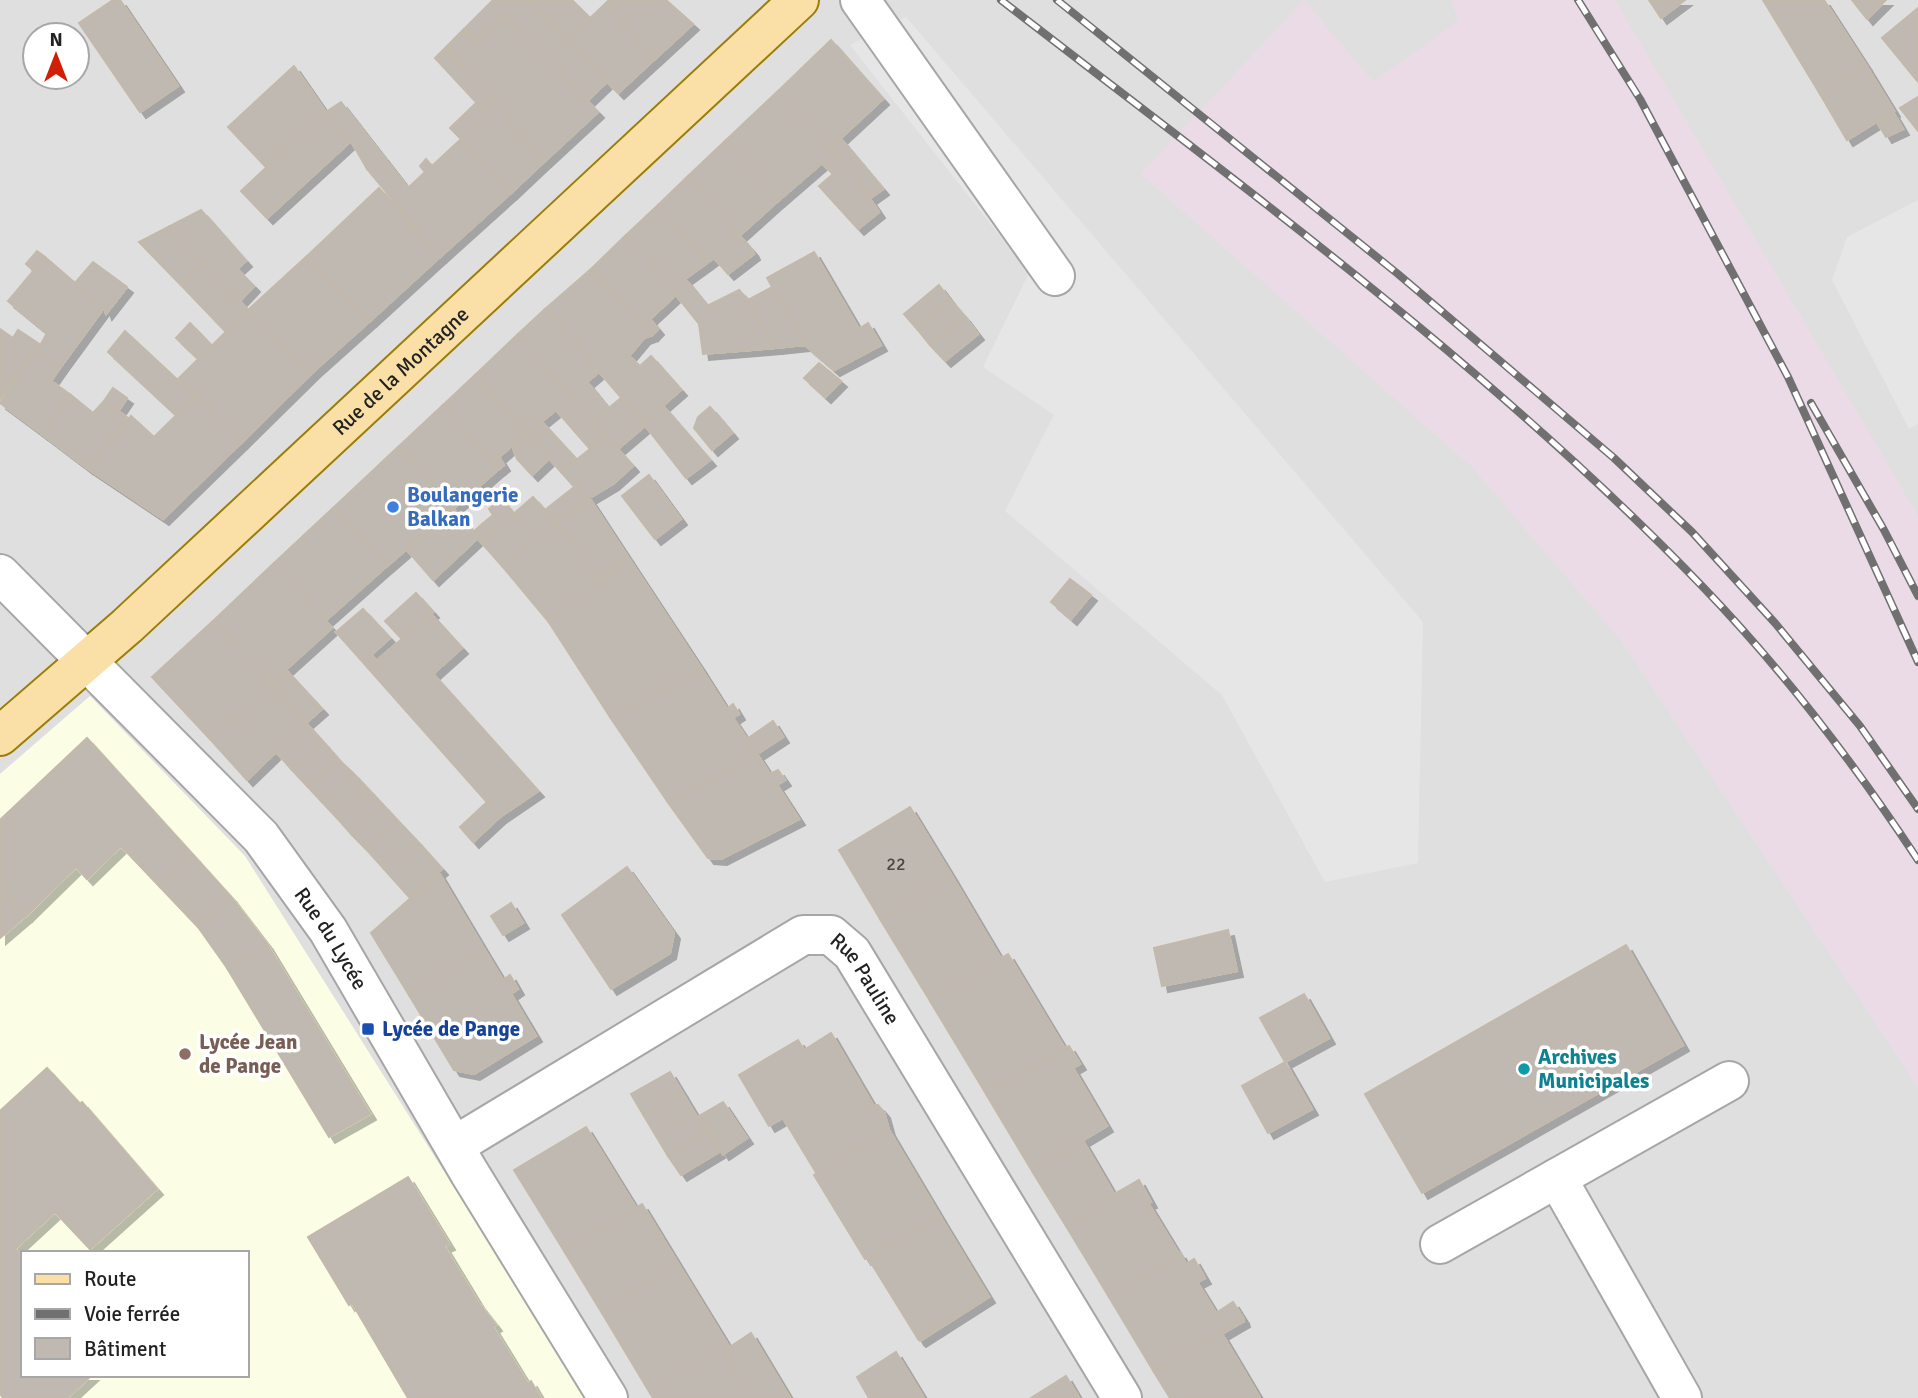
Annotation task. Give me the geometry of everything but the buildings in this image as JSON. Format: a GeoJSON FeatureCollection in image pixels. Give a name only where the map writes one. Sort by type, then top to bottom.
{"type":"FeatureCollection","features":[{"type":"Feature","properties":{"kind":"main road","name":"Rue de la Montagne"},"geometry":{"type":"LineString","coordinates":[[0,736],[87,663],[799,0]]}},
{"type":"Feature","properties":{"kind":"street"},"geometry":{"type":"LineString","coordinates":[[860,0],[1055,276]]}},
{"type":"Feature","properties":{"kind":"street","name":"Rue du Lycée"},"geometry":{"type":"LineString","coordinates":[[0,575],[261,837],[328,930],[454,1146],[608,1398]]}},
{"type":"Feature","properties":{"kind":"street","name":"Rue Pauline"},"geometry":{"type":"LineString","coordinates":[[454,1146],[803,935],[831,935],[852,953],[1122,1398]]}},
{"type":"Feature","properties":{"kind":"street"},"geometry":{"type":"LineString","coordinates":[[1440,1244],[1729,1081]]}},
{"type":"Feature","properties":{"kind":"street"},"geometry":{"type":"LineString","coordinates":[[1557,1178],[1682,1398]]}},
{"type":"Feature","properties":{"kind":"shaded area"},"geometry":{"type":"Polygon","coordinates":[[[0,0],[1918,0],[1918,1398],[0,1398],[0,0]]]}},
{"type":"Feature","properties":{"kind":"shaded area"},"geometry":{"type":"Polygon","coordinates":[[[1304,0],[1373,82],[1459,21],[1451,0],[1615,0],[1918,516],[1918,1087],[1623,643],[1472,467],[1141,174],[1304,0]]]}},
{"type":"Feature","properties":{"kind":"shaded area"},"geometry":{"type":"Polygon","coordinates":[[[906,17],[1423,622],[1418,863],[1325,882],[1222,695],[1005,511],[1054,415],[983,367],[1029,273],[850,45],[906,17]]]}},
{"type":"Feature","properties":{"kind":"shaded area"},"geometry":{"type":"Polygon","coordinates":[[[1918,200],[1918,424],[1909,429],[1832,280],[1847,237],[1918,200]]]}},
{"type":"Feature","properties":{"kind":"shaded area","name":"Lycée Jean de Pange"},"geometry":{"type":"Polygon","coordinates":[[[90,696],[245,856],[587,1398],[0,1398],[0,774],[90,696]]]}},
{"type":"Feature","properties":{"kind":"railway"},"geometry":{"type":"LineString","coordinates":[[1001,0],[1273,209],[1451,353],[1621,506],[1702,586],[1789,684],[1869,788],[1918,860]]}},
{"type":"Feature","properties":{"kind":"railway"},"geometry":{"type":"LineString","coordinates":[[1057,0],[1398,274],[1614,458],[1692,532],[1775,623],[1860,726],[1918,809]]}},
{"type":"Feature","properties":{"kind":"railway"},"geometry":{"type":"LineString","coordinates":[[1578,0],[1640,99],[1788,377],[1918,662]]}},
{"type":"Feature","properties":{"kind":"railway"},"geometry":{"type":"LineString","coordinates":[[1811,403],[1884,530],[1918,596]]}},
{"type":"Feature","properties":{"kind":"place","name":"Boulangerie Balkan"},"geometry":{"type":"Point","coordinates":[393,507]}},
{"type":"Feature","properties":{"kind":"place","name":"Lycée de Pange"},"geometry":{"type":"Point","coordinates":[368,1029]}},
{"type":"Feature","properties":{"kind":"place","name":"Lycée Jean de Pange"},"geometry":{"type":"Point","coordinates":[185,1054]}},
{"type":"Feature","properties":{"kind":"place","name":"Archives Municipales"},"geometry":{"type":"Point","coordinates":[1524,1069]}}]}
